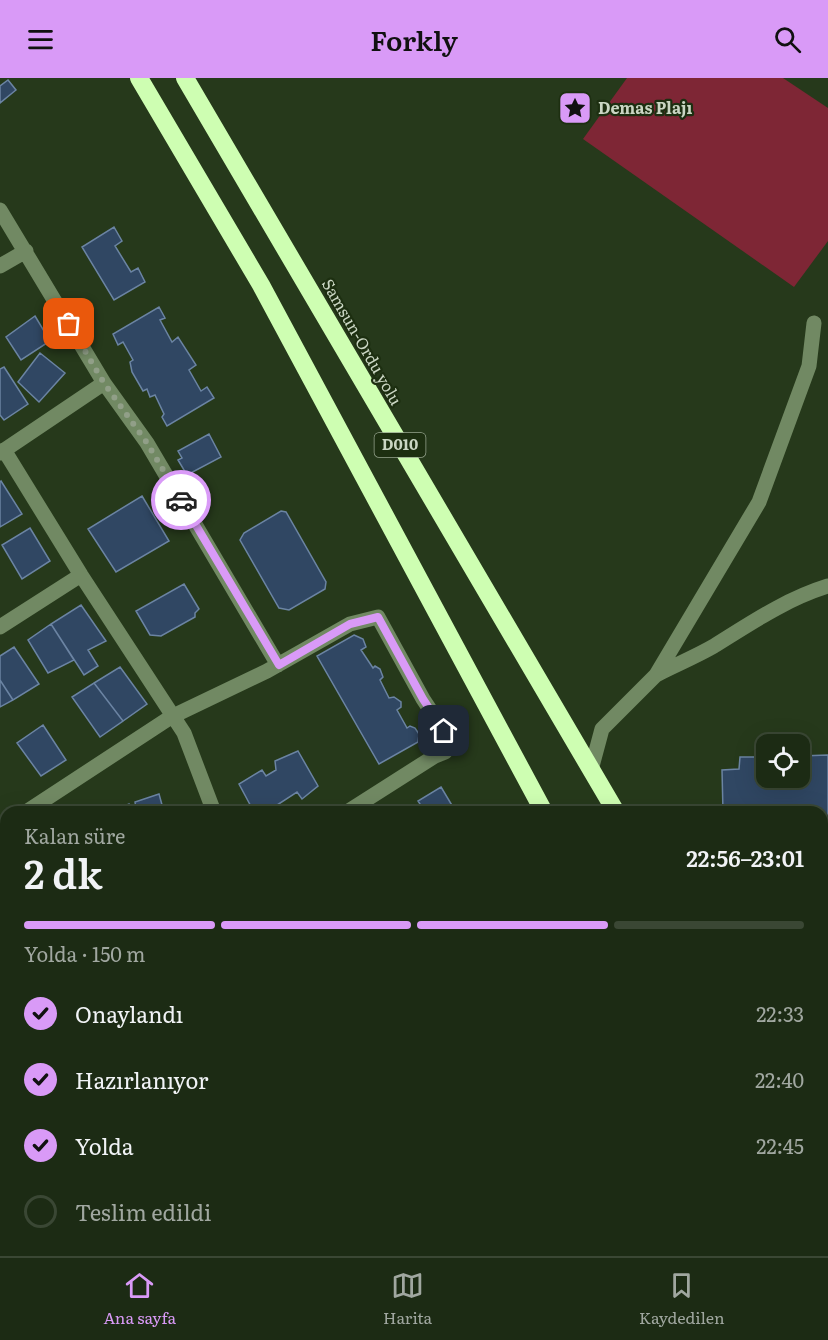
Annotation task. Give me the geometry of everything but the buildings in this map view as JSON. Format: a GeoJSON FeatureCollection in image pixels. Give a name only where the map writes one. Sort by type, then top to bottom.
{"type":"FeatureCollection","features":[{"type":"Feature","properties":{"kind":"highway","name":"D010"},"geometry":{"type":"LineString","coordinates":[[139,78],[261,285],[541,806]]}},
{"type":"Feature","properties":{"kind":"highway","name":"Samsun-Ordu yolu"},"geometry":{"type":"LineString","coordinates":[[185,78],[612,806]]}},
{"type":"Feature","properties":{"kind":"street"},"geometry":{"type":"LineString","coordinates":[[0,210],[104,383],[147,443],[279,665]]}},
{"type":"Feature","properties":{"kind":"street"},"geometry":{"type":"LineString","coordinates":[[0,266],[26,251]]}},
{"type":"Feature","properties":{"kind":"street"},"geometry":{"type":"LineString","coordinates":[[591,770],[602,729],[656,675],[759,502],[809,366],[814,323]]}},
{"type":"Feature","properties":{"kind":"street"},"geometry":{"type":"LineString","coordinates":[[104,383],[2,451],[171,717],[184,733],[212,806]]}},
{"type":"Feature","properties":{"kind":"street"},"geometry":{"type":"LineString","coordinates":[[0,627],[81,575]]}},
{"type":"Feature","properties":{"kind":"street"},"geometry":{"type":"LineString","coordinates":[[656,675],[711,648],[773,609],[828,586]]}},
{"type":"Feature","properties":{"kind":"street"},"geometry":{"type":"LineString","coordinates":[[35,806],[171,717],[279,665],[350,624],[378,617],[447,740],[445,752],[418,766],[356,806]]}},
{"type":"Feature","properties":{"kind":"shaded area"},"geometry":{"type":"Polygon","coordinates":[[[627,78],[783,78],[828,108],[828,241],[794,287],[583,139],[627,78]]]}},
{"type":"Feature","properties":{"kind":"way so far"},"geometry":{"type":"LineString","coordinates":[[69,324],[104,383],[147,443],[181,500]]}},
{"type":"Feature","properties":{"kind":"place","name":"Demas Plajı"},"geometry":{"type":"Point","coordinates":[575,108]}},
{"type":"Feature","properties":{"kind":"route"},"geometry":{"type":"LineString","coordinates":[[181,500],[279,665],[350,624],[378,617],[423,699],[444,731]]}}]}
